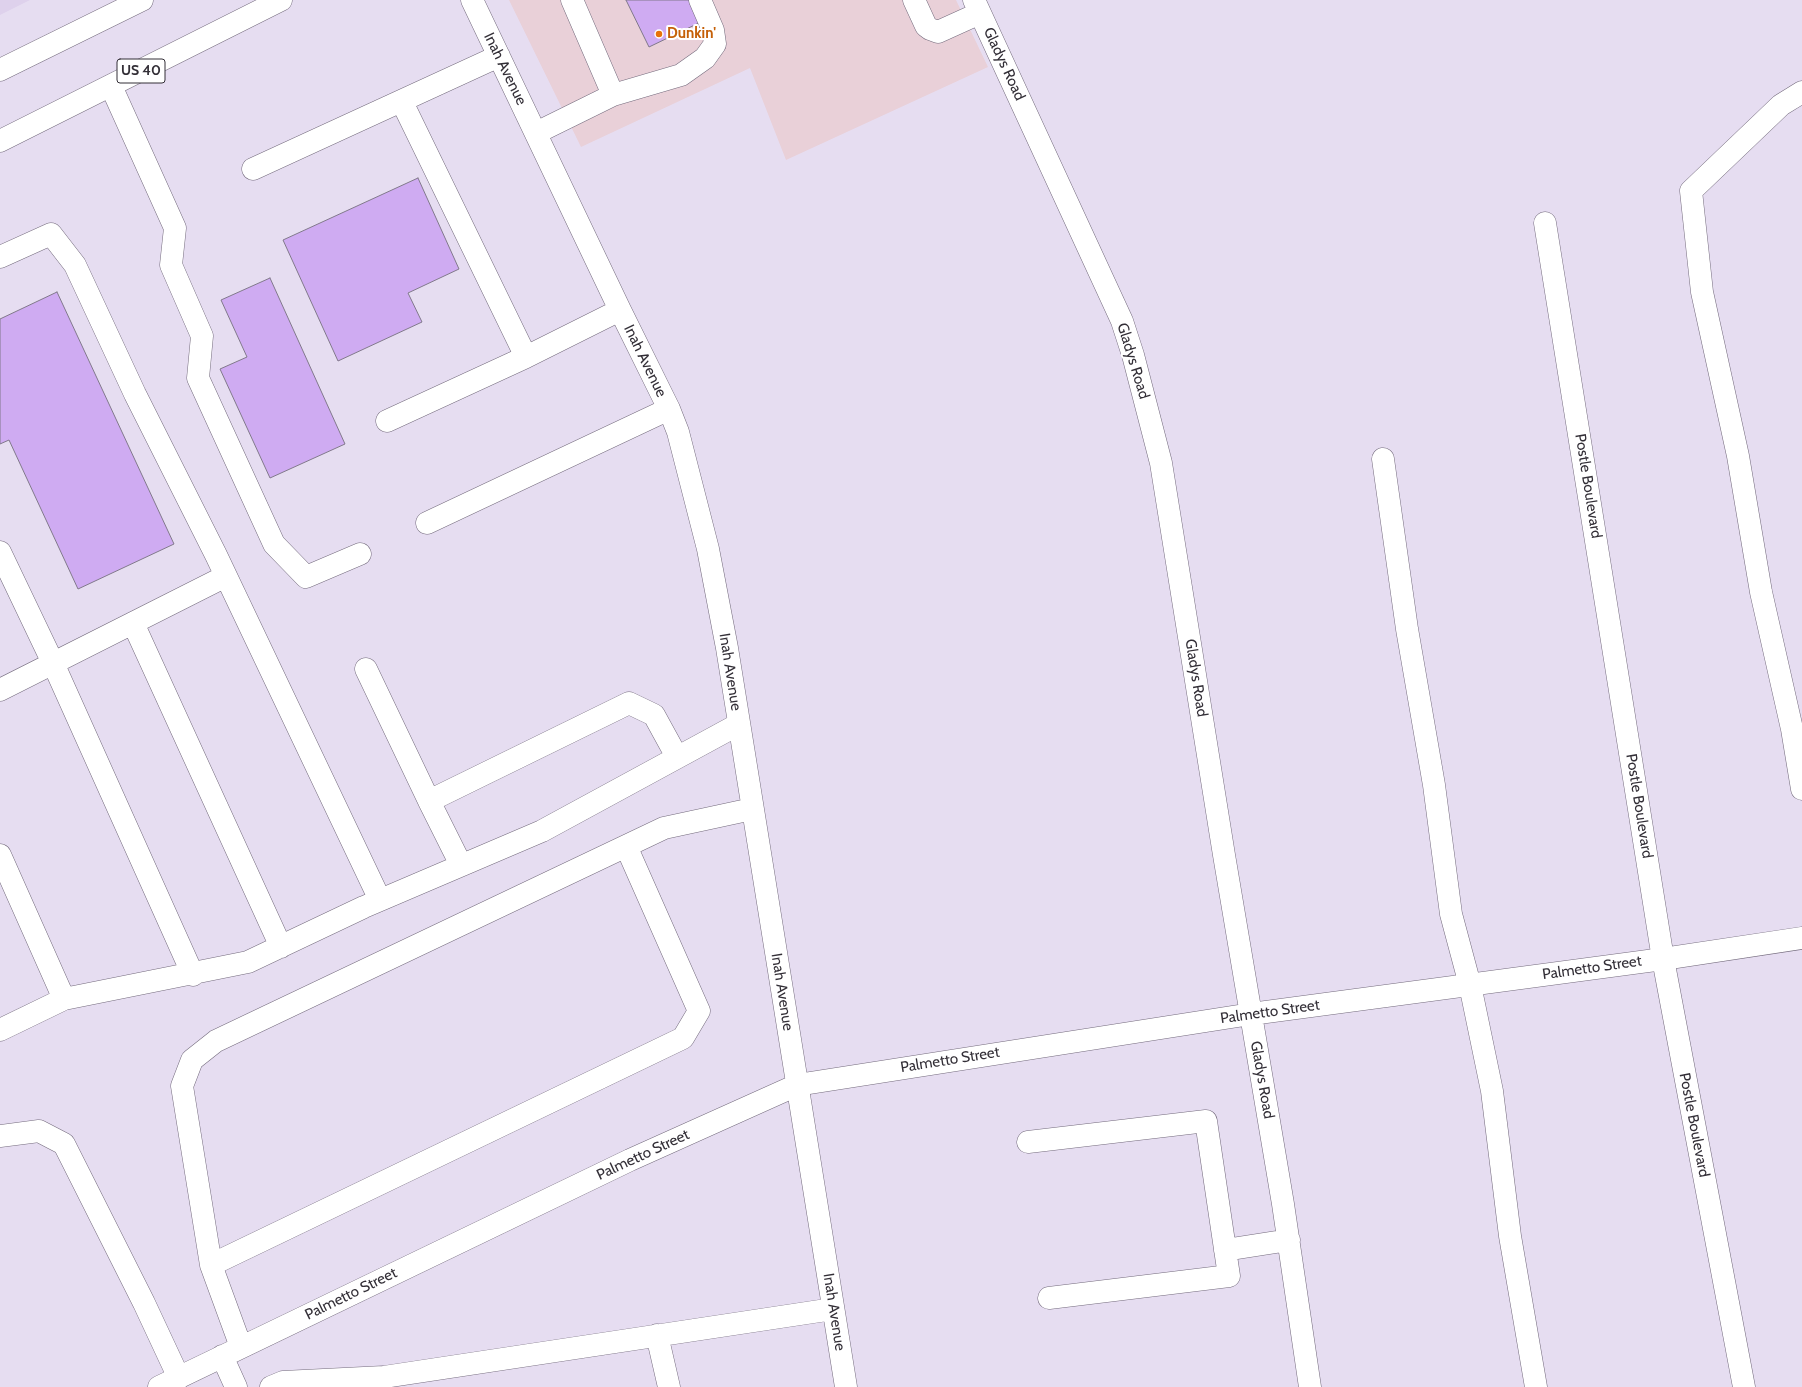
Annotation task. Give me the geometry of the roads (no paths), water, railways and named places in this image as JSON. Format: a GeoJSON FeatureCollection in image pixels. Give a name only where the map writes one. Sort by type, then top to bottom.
{"type":"FeatureCollection","features":[{"type":"Feature","properties":{"kind":"street"},"geometry":{"type":"LineString","coordinates":[[0,70],[142,0]]}},
{"type":"Feature","properties":{"kind":"street","name":"US 40"},"geometry":{"type":"LineString","coordinates":[[0,141],[281,0]]}},
{"type":"Feature","properties":{"kind":"street","name":"Inah Avenue"},"geometry":{"type":"LineString","coordinates":[[472,0],[669,409],[678,432],[708,549],[727,648],[738,724],[846,1387]]}},
{"type":"Feature","properties":{"kind":"street"},"geometry":{"type":"LineString","coordinates":[[572,0],[613,95]]}},
{"type":"Feature","properties":{"kind":"street"},"geometry":{"type":"LineString","coordinates":[[536,133],[613,95],[681,75],[705,58],[715,44],[713,30],[700,0]]}},
{"type":"Feature","properties":{"kind":"street"},"geometry":{"type":"LineString","coordinates":[[914,0],[926,26],[938,32],[977,6]]}},
{"type":"Feature","properties":{"kind":"street","name":"Gladys Road"},"geometry":{"type":"LineString","coordinates":[[977,6],[1122,321],[1133,355],[1161,462],[1250,1014],[1289,1240],[1310,1387]]}},
{"type":"Feature","properties":{"kind":"street"},"geometry":{"type":"LineString","coordinates":[[254,169],[499,56]]}},
{"type":"Feature","properties":{"kind":"street"},"geometry":{"type":"LineString","coordinates":[[111,86],[175,228],[171,265],[202,336],[198,378],[274,544],[306,577],[360,554]]}},
{"type":"Feature","properties":{"kind":"street"},"geometry":{"type":"LineString","coordinates":[[1802,92],[1781,105],[1691,191],[1702,292],[1738,456],[1762,592],[1792,729],[1802,789]]}},
{"type":"Feature","properties":{"kind":"street"},"geometry":{"type":"LineString","coordinates":[[402,102],[526,357]]}},
{"type":"Feature","properties":{"kind":"street","name":"Postle Boulevard"},"geometry":{"type":"LineString","coordinates":[[1545,223],[1663,958],[1744,1387]]}},
{"type":"Feature","properties":{"kind":"street"},"geometry":{"type":"LineString","coordinates":[[0,257],[50,234],[75,265],[135,394],[226,576],[380,900]]}},
{"type":"Feature","properties":{"kind":"street"},"geometry":{"type":"LineString","coordinates":[[388,421],[526,357],[620,310]]}},
{"type":"Feature","properties":{"kind":"street"},"geometry":{"type":"LineString","coordinates":[[427,523],[669,409]]}},
{"type":"Feature","properties":{"kind":"street"},"geometry":{"type":"LineString","coordinates":[[1383,459],[1407,629],[1434,785],[1451,914],[1470,985],[1492,1091],[1510,1236],[1536,1387]]}},
{"type":"Feature","properties":{"kind":"street"},"geometry":{"type":"LineString","coordinates":[[0,552],[54,663],[193,974]]}},
{"type":"Feature","properties":{"kind":"street"},"geometry":{"type":"LineString","coordinates":[[0,690],[226,576]]}},
{"type":"Feature","properties":{"kind":"street"},"geometry":{"type":"LineString","coordinates":[[133,622],[281,947]]}},
{"type":"Feature","properties":{"kind":"street"},"geometry":{"type":"LineString","coordinates":[[366,669],[460,865]]}},
{"type":"Feature","properties":{"kind":"street"},"geometry":{"type":"LineString","coordinates":[[430,801],[629,703],[654,715],[677,757]]}},
{"type":"Feature","properties":{"kind":"street"},"geometry":{"type":"LineString","coordinates":[[0,1030],[64,998],[193,974],[248,962],[380,900],[542,831],[738,724]]}},
{"type":"Feature","properties":{"kind":"street"},"geometry":{"type":"LineString","coordinates":[[241,1347],[211,1265],[182,1086],[192,1060],[216,1041],[664,828],[752,809]]}},
{"type":"Feature","properties":{"kind":"street"},"geometry":{"type":"LineString","coordinates":[[211,1265],[683,1038],[698,1011],[626,846]]}},
{"type":"Feature","properties":{"kind":"street"},"geometry":{"type":"LineString","coordinates":[[0,855],[64,998]]}},
{"type":"Feature","properties":{"kind":"street","name":"Palmetto Street"},"geometry":{"type":"LineString","coordinates":[[159,1387],[630,1160],[798,1085],[1250,1014],[1470,985],[1802,938]]}},
{"type":"Feature","properties":{"kind":"street"},"geometry":{"type":"LineString","coordinates":[[1028,1142],[1206,1121],[1225,1250],[1228,1276],[1049,1298]]}},
{"type":"Feature","properties":{"kind":"street"},"geometry":{"type":"LineString","coordinates":[[0,1136],[39,1131],[64,1144],[144,1303],[179,1378]]}},
{"type":"Feature","properties":{"kind":"street"},"geometry":{"type":"LineString","coordinates":[[1225,1250],[1289,1240]]}},
{"type":"Feature","properties":{"kind":"street"},"geometry":{"type":"LineString","coordinates":[[271,1387],[283,1382],[385,1382],[657,1335],[833,1309]]}},
{"type":"Feature","properties":{"kind":"street"},"geometry":{"type":"LineString","coordinates":[[657,1335],[669,1387]]}},
{"type":"Feature","properties":{"kind":"street"},"geometry":{"type":"LineString","coordinates":[[222,1356],[236,1387]]}},
{"type":"Feature","properties":{"kind":"place","name":"Dunkin'"},"geometry":{"type":"Point","coordinates":[659,34]}}]}
